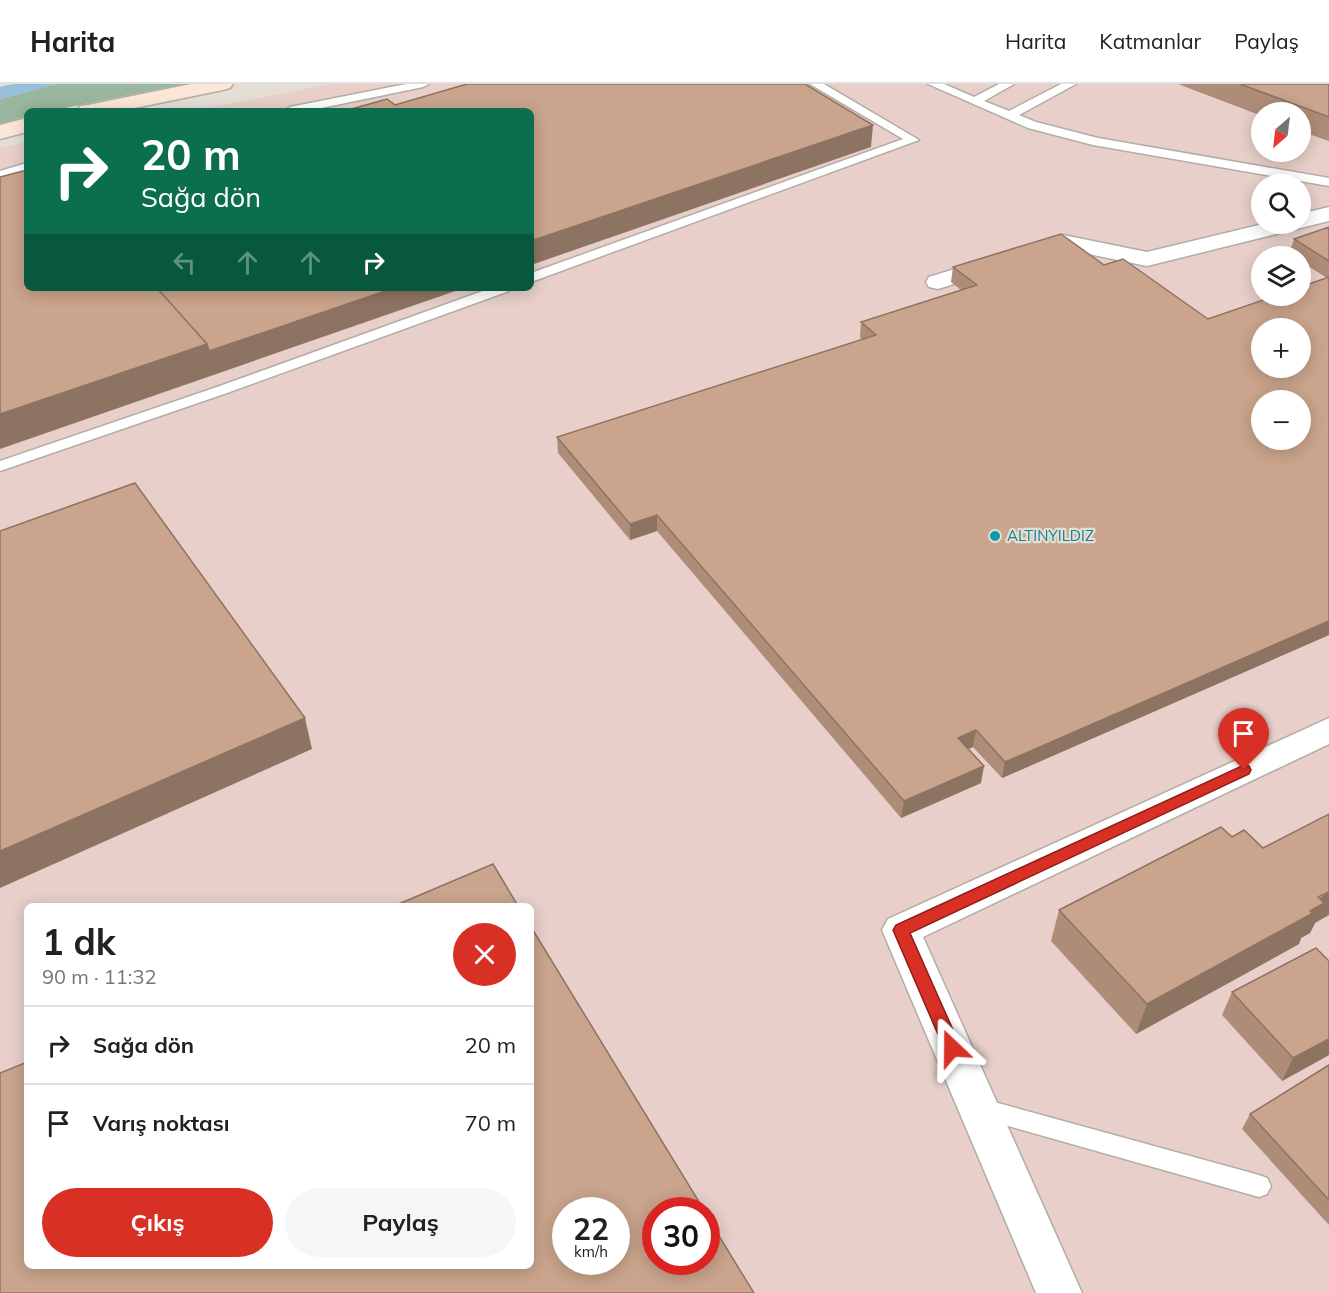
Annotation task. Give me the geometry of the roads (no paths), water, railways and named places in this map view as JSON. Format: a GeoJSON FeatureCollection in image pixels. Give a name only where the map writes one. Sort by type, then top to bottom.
{"type":"FeatureCollection","features":[{"type":"Feature","properties":{"kind":"street"},"geometry":{"type":"LineString","coordinates":[[103,108],[222,84]]}},
{"type":"Feature","properties":{"kind":"street"},"geometry":{"type":"LineString","coordinates":[[0,132],[24,125]]}},
{"type":"Feature","properties":{"kind":"street"},"geometry":{"type":"LineString","coordinates":[[1311,218],[1329,214]]}},
{"type":"Feature","properties":{"kind":"street"},"geometry":{"type":"LineString","coordinates":[[938,282],[1063,242],[1147,259],[1251,234]]}},
{"type":"Feature","properties":{"kind":"street"},"geometry":{"type":"LineString","coordinates":[[1059,1293],[901,930],[1329,730]]}},
{"type":"Feature","properties":{"kind":"lane"},"geometry":{"type":"LineString","coordinates":[[305,108],[423,84]]}},
{"type":"Feature","properties":{"kind":"lane"},"geometry":{"type":"LineString","coordinates":[[534,277],[913,140],[816,84]]}},
{"type":"Feature","properties":{"kind":"lane"},"geometry":{"type":"LineString","coordinates":[[934,84],[1032,125],[1097,142],[1329,182]]}},
{"type":"Feature","properties":{"kind":"lane"},"geometry":{"type":"LineString","coordinates":[[974,101],[1008,84]]}},
{"type":"Feature","properties":{"kind":"lane"},"geometry":{"type":"LineString","coordinates":[[1009,116],[1070,84]]}},
{"type":"Feature","properties":{"kind":"lane"},"geometry":{"type":"LineString","coordinates":[[0,175],[24,167]]}},
{"type":"Feature","properties":{"kind":"lane"},"geometry":{"type":"LineString","coordinates":[[0,466],[222,390],[496,291]]}},
{"type":"Feature","properties":{"kind":"lane"},"geometry":{"type":"LineString","coordinates":[[978,1107],[1259,1186]]}},
{"type":"Feature","properties":{"kind":"water"},"geometry":{"type":"Polygon","coordinates":[[[13,84],[57,84],[0,99],[0,87],[13,84]]]}},
{"type":"Feature","properties":{"kind":"place","name":"ALTINYILDIZ"},"geometry":{"type":"Point","coordinates":[995,536]}}]}
